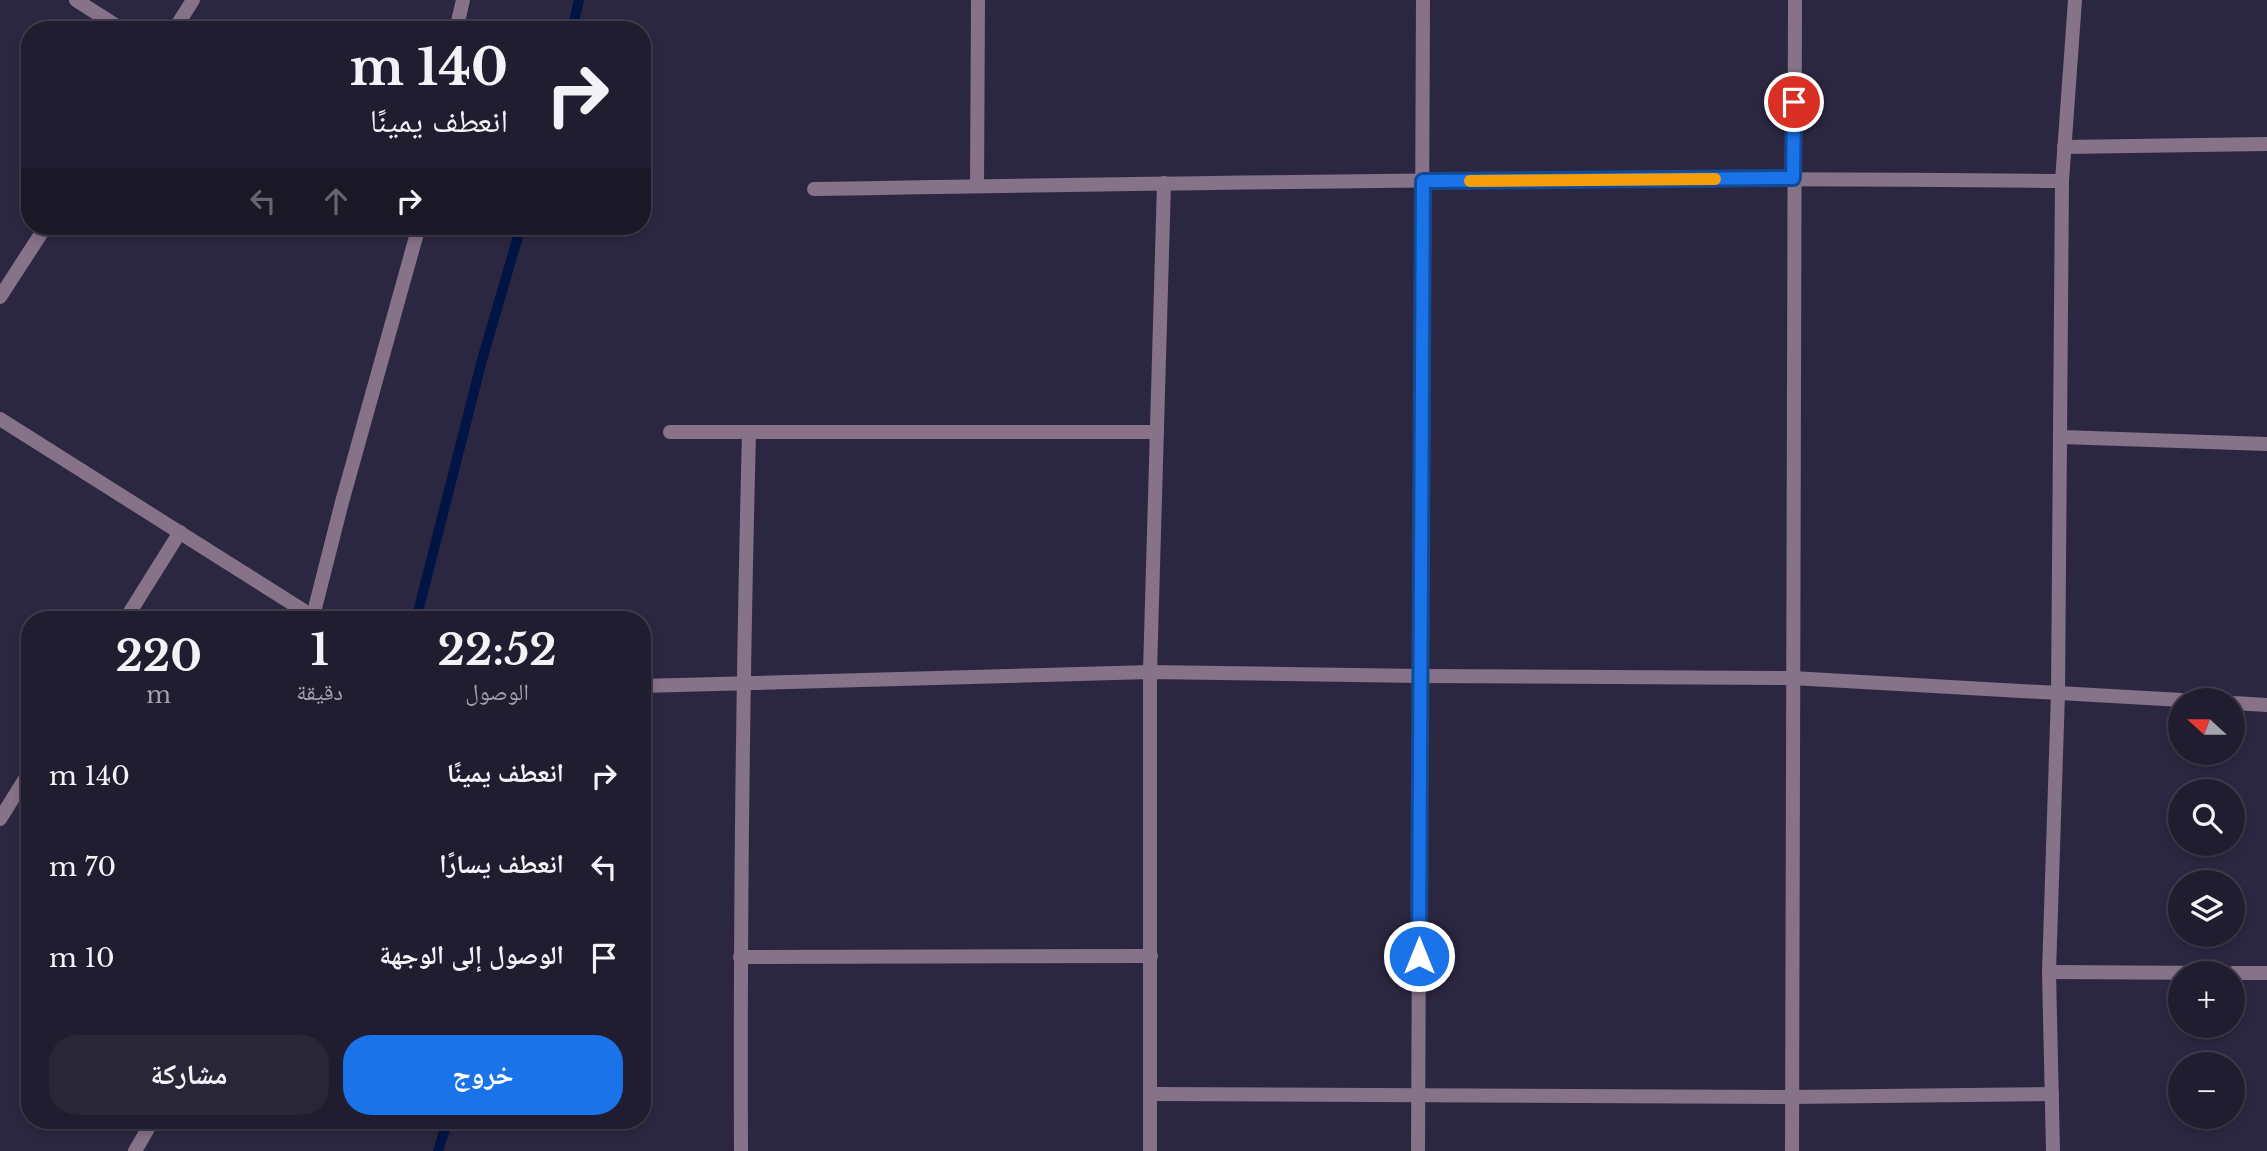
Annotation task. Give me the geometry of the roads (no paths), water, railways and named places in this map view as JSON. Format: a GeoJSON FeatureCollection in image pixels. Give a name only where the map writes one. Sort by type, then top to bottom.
{"type":"FeatureCollection","features":[{"type":"Feature","properties":{"kind":"street"},"geometry":{"type":"LineString","coordinates":[[76,0],[109,21]]}},
{"type":"Feature","properties":{"kind":"street"},"geometry":{"type":"LineString","coordinates":[[180,21],[193,0]]}},
{"type":"Feature","properties":{"kind":"street"},"geometry":{"type":"LineString","coordinates":[[458,21],[463,0]]}},
{"type":"Feature","properties":{"kind":"street"},"geometry":{"type":"LineString","coordinates":[[977,186],[978,0]]}},
{"type":"Feature","properties":{"kind":"street"},"geometry":{"type":"LineString","coordinates":[[1418,1151],[1423,0]]}},
{"type":"Feature","properties":{"kind":"street"},"geometry":{"type":"LineString","coordinates":[[1792,1151],[1795,0]]}},
{"type":"Feature","properties":{"kind":"street"},"geometry":{"type":"LineString","coordinates":[[2053,1151],[2049,972],[2058,693],[2062,181],[2075,0]]}},
{"type":"Feature","properties":{"kind":"street"},"geometry":{"type":"LineString","coordinates":[[2064,147],[2267,144]]}},
{"type":"Feature","properties":{"kind":"street"},"geometry":{"type":"LineString","coordinates":[[814,189],[1793,178],[2062,181]]}},
{"type":"Feature","properties":{"kind":"street"},"geometry":{"type":"LineString","coordinates":[[1150,1151],[1150,672],[1164,183]]}},
{"type":"Feature","properties":{"kind":"street"},"geometry":{"type":"LineString","coordinates":[[0,297],[40,235]]}},
{"type":"Feature","properties":{"kind":"street"},"geometry":{"type":"LineString","coordinates":[[314,611],[417,235]]}},
{"type":"Feature","properties":{"kind":"street"},"geometry":{"type":"LineString","coordinates":[[0,419],[301,611]]}},
{"type":"Feature","properties":{"kind":"street"},"geometry":{"type":"LineString","coordinates":[[670,432],[1157,432]]}},
{"type":"Feature","properties":{"kind":"street"},"geometry":{"type":"LineString","coordinates":[[741,1151],[743,683],[749,432]]}},
{"type":"Feature","properties":{"kind":"street"},"geometry":{"type":"LineString","coordinates":[[2061,437],[2267,444]]}},
{"type":"Feature","properties":{"kind":"street"},"geometry":{"type":"LineString","coordinates":[[131,611],[180,532]]}},
{"type":"Feature","properties":{"kind":"street"},"geometry":{"type":"LineString","coordinates":[[651,686],[1150,672],[1792,678],[2168,699]]}},
{"type":"Feature","properties":{"kind":"street"},"geometry":{"type":"LineString","coordinates":[[2245,704],[2267,705]]}},
{"type":"Feature","properties":{"kind":"street"},"geometry":{"type":"LineString","coordinates":[[0,819],[21,785]]}},
{"type":"Feature","properties":{"kind":"street"},"geometry":{"type":"LineString","coordinates":[[740,957],[1151,956]]}},
{"type":"Feature","properties":{"kind":"street"},"geometry":{"type":"LineString","coordinates":[[2049,972],[2168,973]]}},
{"type":"Feature","properties":{"kind":"street"},"geometry":{"type":"LineString","coordinates":[[2245,973],[2267,973]]}},
{"type":"Feature","properties":{"kind":"street"},"geometry":{"type":"LineString","coordinates":[[1150,1094],[1791,1097],[2052,1094]]}},
{"type":"Feature","properties":{"kind":"street"},"geometry":{"type":"LineString","coordinates":[[135,1151],[148,1129]]}},
{"type":"Feature","properties":{"kind":"waterway"},"geometry":{"type":"LineString","coordinates":[[574,21],[579,0]]}},
{"type":"Feature","properties":{"kind":"waterway"},"geometry":{"type":"LineString","coordinates":[[418,611],[482,360],[518,235]]}},
{"type":"Feature","properties":{"kind":"waterway"},"geometry":{"type":"LineString","coordinates":[[438,1151],[445,1129]]}}]}
